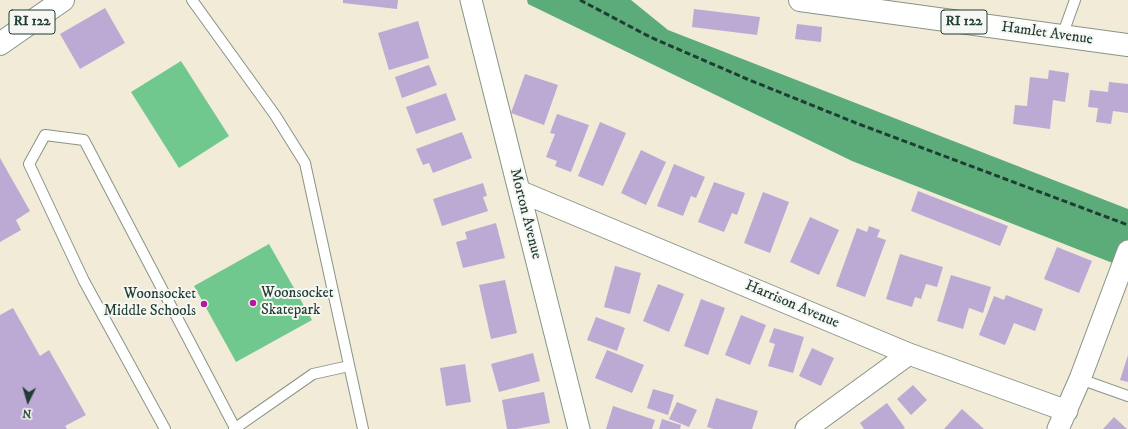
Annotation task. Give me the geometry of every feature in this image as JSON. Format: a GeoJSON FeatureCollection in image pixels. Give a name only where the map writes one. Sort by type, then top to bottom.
{"type":"FeatureCollection","features":[{"type":"Feature","properties":{"kind":"main road","name":"RI 122"},"geometry":{"type":"LineString","coordinates":[[0,44],[63,0]]}},
{"type":"Feature","properties":{"kind":"main road","name":"Hamlet Avenue"},"geometry":{"type":"LineString","coordinates":[[800,0],[874,5],[1062,36],[1128,45]]}},
{"type":"Feature","properties":{"kind":"street","name":"Morton Avenue"},"geometry":{"type":"LineString","coordinates":[[471,0],[579,429]]}},
{"type":"Feature","properties":{"kind":"street","name":"Harrison Avenue"},"geometry":{"type":"LineString","coordinates":[[519,191],[1063,420],[1128,251]]}},
{"type":"Feature","properties":{"kind":"street"},"geometry":{"type":"LineString","coordinates":[[806,429],[909,354]]}},
{"type":"Feature","properties":{"kind":"lane"},"geometry":{"type":"LineString","coordinates":[[192,0],[275,115],[305,163],[363,429]]}},
{"type":"Feature","properties":{"kind":"lane"},"geometry":{"type":"LineString","coordinates":[[1062,36],[1075,0]]}},
{"type":"Feature","properties":{"kind":"lane"},"geometry":{"type":"LineString","coordinates":[[165,429],[84,281],[29,164],[45,135],[84,140],[234,428],[313,374],[349,366]]}},
{"type":"Feature","properties":{"kind":"lane"},"geometry":{"type":"LineString","coordinates":[[1080,379],[1128,396]]}},
{"type":"Feature","properties":{"kind":"green space"},"geometry":{"type":"Polygon","coordinates":[[[527,0],[631,0],[668,30],[1128,209],[1128,269],[852,161],[528,4],[527,0]]]}},
{"type":"Feature","properties":{"kind":"green space"},"geometry":{"type":"Polygon","coordinates":[[[181,61],[229,136],[179,168],[131,92],[181,61]]]}},
{"type":"Feature","properties":{"kind":"green space","name":"Woonsocket Skatepark"},"geometry":{"type":"Polygon","coordinates":[[[269,244],[312,320],[236,362],[194,286],[269,244]]]}},
{"type":"Feature","properties":{"kind":"building"},"geometry":{"type":"Polygon","coordinates":[[[343,0],[398,0],[397,9],[343,3],[343,0]]]}},
{"type":"Feature","properties":{"kind":"building"},"geometry":{"type":"Polygon","coordinates":[[[105,8],[125,43],[80,69],[60,34],[105,8]]]}},
{"type":"Feature","properties":{"kind":"building"},"geometry":{"type":"Polygon","coordinates":[[[694,9],[760,17],[757,35],[692,27],[694,9]]]}},
{"type":"Feature","properties":{"kind":"building"},"geometry":{"type":"Polygon","coordinates":[[[418,21],[429,58],[389,70],[378,33],[418,21]]]}},
{"type":"Feature","properties":{"kind":"building"},"geometry":{"type":"Polygon","coordinates":[[[797,24],[822,27],[821,42],[795,39],[797,24]]]}},
{"type":"Feature","properties":{"kind":"building"},"geometry":{"type":"Polygon","coordinates":[[[429,65],[437,85],[402,98],[395,77],[429,65]]]}},
{"type":"Feature","properties":{"kind":"building"},"geometry":{"type":"Polygon","coordinates":[[[1049,70],[1069,73],[1065,102],[1053,100],[1050,129],[1013,124],[1015,105],[1027,106],[1030,77],[1048,79],[1049,70]]]}},
{"type":"Feature","properties":{"kind":"building"},"geometry":{"type":"Polygon","coordinates":[[[525,74],[558,85],[544,125],[511,113],[525,74]]]}},
{"type":"Feature","properties":{"kind":"building"},"geometry":{"type":"Polygon","coordinates":[[[1109,82],[1128,84],[1128,113],[1113,111],[1111,124],[1096,122],[1098,108],[1088,107],[1090,90],[1108,92],[1109,82]]]}},
{"type":"Feature","properties":{"kind":"building"},"geometry":{"type":"Polygon","coordinates":[[[446,93],[456,120],[416,134],[406,107],[446,93]]]}},
{"type":"Feature","properties":{"kind":"building"},"geometry":{"type":"Polygon","coordinates":[[[557,114],[589,125],[571,172],[555,166],[557,161],[546,157],[555,134],[550,133],[557,114]]]}},
{"type":"Feature","properties":{"kind":"building"},"geometry":{"type":"Polygon","coordinates":[[[600,122],[626,133],[603,186],[578,176],[600,122]]]}},
{"type":"Feature","properties":{"kind":"building"},"geometry":{"type":"Polygon","coordinates":[[[462,132],[472,158],[433,173],[429,163],[423,165],[416,149],[462,132]]]}},
{"type":"Feature","properties":{"kind":"building"},"geometry":{"type":"Polygon","coordinates":[[[641,150],[666,162],[646,205],[621,193],[641,150]]]}},
{"type":"Feature","properties":{"kind":"building"},"geometry":{"type":"Polygon","coordinates":[[[0,158],[30,211],[16,220],[21,230],[0,242],[0,158]]]}},
{"type":"Feature","properties":{"kind":"building"},"geometry":{"type":"Polygon","coordinates":[[[674,164],[705,177],[696,198],[691,196],[683,216],[657,206],[674,164]]]}},
{"type":"Feature","properties":{"kind":"building"},"geometry":{"type":"Polygon","coordinates":[[[714,182],[745,193],[737,215],[732,213],[724,232],[698,222],[714,182]]]}},
{"type":"Feature","properties":{"kind":"building"},"geometry":{"type":"Polygon","coordinates":[[[483,183],[487,196],[483,197],[488,211],[442,226],[433,199],[483,183]]]}},
{"type":"Feature","properties":{"kind":"building"},"geometry":{"type":"Polygon","coordinates":[[[918,191],[1008,226],[1000,246],[911,211],[918,191]]]}},
{"type":"Feature","properties":{"kind":"building"},"geometry":{"type":"Polygon","coordinates":[[[763,192],[789,202],[770,253],[744,243],[763,192]]]}},
{"type":"Feature","properties":{"kind":"building"},"geometry":{"type":"Polygon","coordinates":[[[810,217],[839,230],[819,275],[790,262],[810,217]]]}},
{"type":"Feature","properties":{"kind":"building"},"geometry":{"type":"Polygon","coordinates":[[[496,223],[505,258],[463,268],[456,242],[467,239],[465,232],[496,223]]]}},
{"type":"Feature","properties":{"kind":"building"},"geometry":{"type":"Polygon","coordinates":[[[869,226],[880,230],[877,237],[886,240],[865,297],[836,286],[857,228],[867,232],[869,226]]]}},
{"type":"Feature","properties":{"kind":"building"},"geometry":{"type":"Polygon","coordinates":[[[1057,247],[1092,261],[1079,293],[1044,279],[1057,247]]]}},
{"type":"Feature","properties":{"kind":"building"},"geometry":{"type":"Polygon","coordinates":[[[900,254],[943,267],[937,287],[926,284],[921,299],[915,297],[912,307],[886,299],[900,254]]]}},
{"type":"Feature","properties":{"kind":"building"},"geometry":{"type":"Polygon","coordinates":[[[615,266],[641,273],[630,314],[604,307],[615,266]]]}},
{"type":"Feature","properties":{"kind":"building"},"geometry":{"type":"Polygon","coordinates":[[[951,275],[991,287],[983,313],[969,308],[963,329],[937,321],[951,275]]]}},
{"type":"Feature","properties":{"kind":"building"},"geometry":{"type":"Polygon","coordinates":[[[505,280],[517,333],[491,339],[479,285],[505,280]]]}},
{"type":"Feature","properties":{"kind":"building"},"geometry":{"type":"Polygon","coordinates":[[[658,284],[684,294],[669,332],[643,321],[658,284]]]}},
{"type":"Feature","properties":{"kind":"building"},"geometry":{"type":"Polygon","coordinates":[[[1006,295],[1043,309],[1035,331],[1014,323],[1005,345],[979,335],[994,296],[1004,300],[1006,295]]]}},
{"type":"Feature","properties":{"kind":"building"},"geometry":{"type":"Polygon","coordinates":[[[701,299],[725,308],[708,355],[684,346],[701,299]]]}},
{"type":"Feature","properties":{"kind":"building"},"geometry":{"type":"Polygon","coordinates":[[[13,308],[40,356],[49,350],[86,415],[65,426],[67,429],[0,429],[0,315],[13,308]]]}},
{"type":"Feature","properties":{"kind":"building"},"geometry":{"type":"Polygon","coordinates":[[[741,315],[766,325],[750,365],[725,355],[741,315]]]}},
{"type":"Feature","properties":{"kind":"building"},"geometry":{"type":"Polygon","coordinates":[[[596,317],[625,328],[617,351],[587,340],[596,317]]]}},
{"type":"Feature","properties":{"kind":"building"},"geometry":{"type":"Polygon","coordinates":[[[774,328],[804,337],[793,373],[768,366],[775,344],[769,342],[774,328]]]}},
{"type":"Feature","properties":{"kind":"building"},"geometry":{"type":"Polygon","coordinates":[[[812,348],[834,358],[821,386],[799,376],[812,348]]]}},
{"type":"Feature","properties":{"kind":"building"},"geometry":{"type":"Polygon","coordinates":[[[607,350],[644,365],[632,393],[595,378],[607,350]]]}},
{"type":"Feature","properties":{"kind":"building"},"geometry":{"type":"Polygon","coordinates":[[[533,353],[540,381],[499,392],[491,364],[533,353]]]}},
{"type":"Feature","properties":{"kind":"building"},"geometry":{"type":"Polygon","coordinates":[[[1128,355],[1128,382],[1120,380],[1128,355]]]}},
{"type":"Feature","properties":{"kind":"building"},"geometry":{"type":"Polygon","coordinates":[[[465,364],[471,402],[446,406],[440,368],[465,364]]]}},
{"type":"Feature","properties":{"kind":"building"},"geometry":{"type":"Polygon","coordinates":[[[913,385],[927,400],[911,415],[897,399],[913,385]]]}},
{"type":"Feature","properties":{"kind":"building"},"geometry":{"type":"Polygon","coordinates":[[[653,389],[674,395],[668,415],[647,408],[653,389]]]}},
{"type":"Feature","properties":{"kind":"building"},"geometry":{"type":"Polygon","coordinates":[[[544,392],[550,423],[516,429],[507,429],[502,400],[544,392]]]}},
{"type":"Feature","properties":{"kind":"building"},"geometry":{"type":"Polygon","coordinates":[[[716,398],[758,411],[752,429],[714,429],[707,427],[716,398]]]}},
{"type":"Feature","properties":{"kind":"building"},"geometry":{"type":"Polygon","coordinates":[[[677,402],[697,410],[689,427],[669,419],[677,402]]]}},
{"type":"Feature","properties":{"kind":"building"},"geometry":{"type":"Polygon","coordinates":[[[887,403],[905,428],[864,429],[860,423],[887,403]]]}},
{"type":"Feature","properties":{"kind":"building"},"geometry":{"type":"Polygon","coordinates":[[[613,406],[655,420],[652,429],[606,429],[613,406]]]}},
{"type":"Feature","properties":{"kind":"building"},"geometry":{"type":"Polygon","coordinates":[[[962,409],[984,429],[944,429],[962,409]]]}},
{"type":"Feature","properties":{"kind":"building"},"geometry":{"type":"Polygon","coordinates":[[[1114,417],[1127,429],[1103,429],[1114,417]]]}},
{"type":"Feature","properties":{"kind":"building"},"geometry":{"type":"Polygon","coordinates":[[[662,419],[681,425],[680,429],[659,429],[662,419]]]}},
{"type":"Feature","properties":{"kind":"railway"},"geometry":{"type":"LineString","coordinates":[[580,0],[650,37],[747,79],[856,123],[1128,225]]}},
{"type":"Feature","properties":{"kind":"place","name":"Woonsocket Skatepark"},"geometry":{"type":"Point","coordinates":[253,303]}},
{"type":"Feature","properties":{"kind":"place","name":"Woonsocket Middle Schools"},"geometry":{"type":"Point","coordinates":[204,304]}}]}
